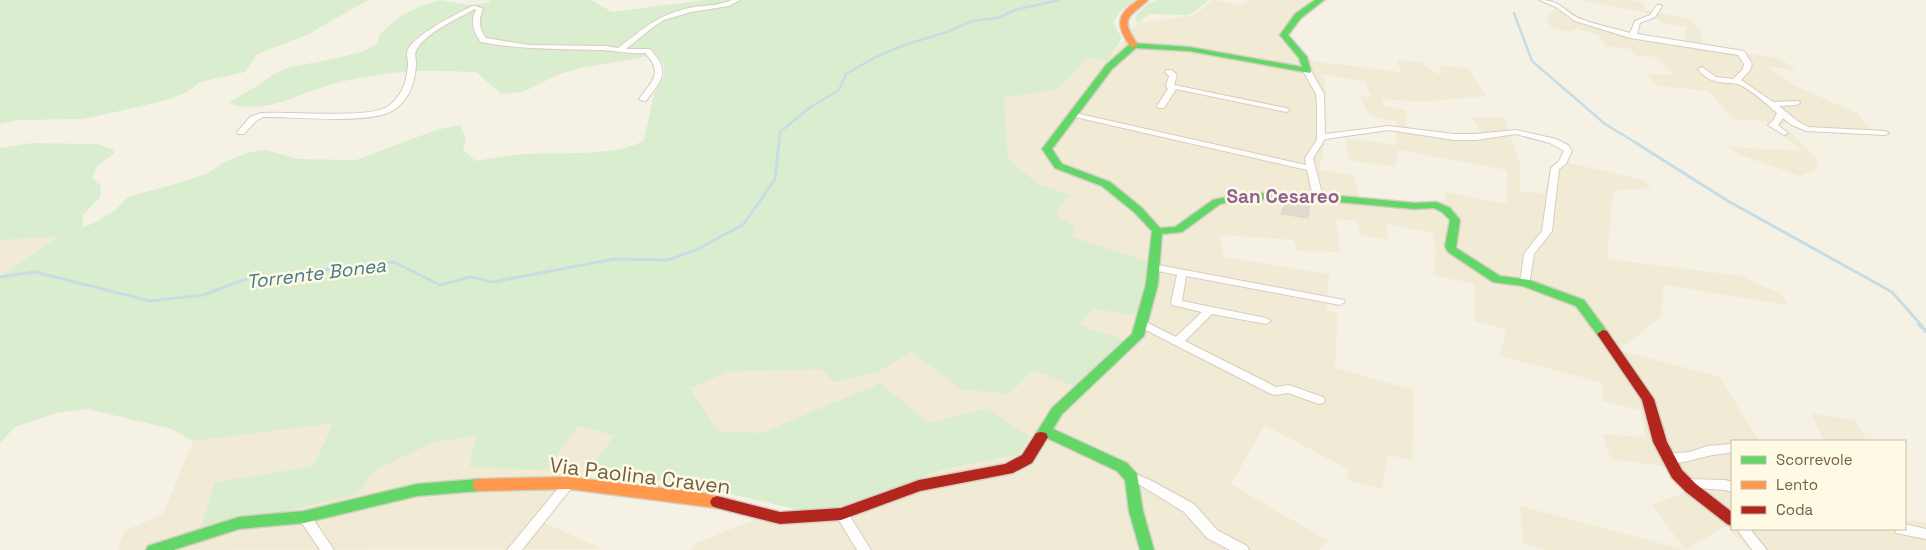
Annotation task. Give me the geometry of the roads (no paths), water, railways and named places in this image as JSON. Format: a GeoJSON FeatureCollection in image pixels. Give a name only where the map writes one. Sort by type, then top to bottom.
{"type":"FeatureCollection","features":[{"type":"Feature","properties":{"kind":"street"},"geometry":{"type":"LineString","coordinates":[[621,49],[634,41],[648,27],[661,20],[694,10],[726,5],[737,0]]}},
{"type":"Feature","properties":{"kind":"street"},"geometry":{"type":"LineString","coordinates":[[1134,45],[1124,34],[1123,27],[1130,10],[1144,0]]}},
{"type":"Feature","properties":{"kind":"street"},"geometry":{"type":"LineString","coordinates":[[1318,197],[1309,158],[1321,140],[1320,94],[1307,72],[1303,57],[1284,35],[1298,16],[1320,0]]}},
{"type":"Feature","properties":{"kind":"street"},"geometry":{"type":"LineString","coordinates":[[1542,0],[1558,6],[1577,20],[1633,36],[1741,54],[1748,64],[1746,70],[1737,78],[1738,81]]}},
{"type":"Feature","properties":{"kind":"street"},"geometry":{"type":"LineString","coordinates":[[1633,36],[1637,22],[1653,16],[1659,6]]}},
{"type":"Feature","properties":{"kind":"street"},"geometry":{"type":"LineString","coordinates":[[241,132],[253,119],[261,116],[280,114],[364,116],[389,109],[404,96],[407,89],[412,52],[417,43],[427,34],[474,7],[480,9],[475,19],[475,26],[484,40],[529,47],[621,49],[629,52],[647,51],[660,67],[658,80],[643,99]]}},
{"type":"Feature","properties":{"kind":"street"},"geometry":{"type":"LineString","coordinates":[[1307,72],[1189,49],[1134,45],[1118,57],[1096,82],[1075,115],[1047,149],[1058,166],[1106,184],[1138,210],[1156,230],[1178,230],[1217,202],[1244,196],[1318,197],[1414,206],[1436,205],[1446,210],[1455,220],[1450,246],[1452,250],[1497,279],[1524,283],[1580,303],[1595,321],[1648,399],[1660,442],[1678,474],[1687,484],[1731,519]]}},
{"type":"Feature","properties":{"kind":"street"},"geometry":{"type":"LineString","coordinates":[[1702,69],[1708,77],[1719,81],[1738,81],[1771,104],[1792,122],[1806,129],[1885,133]]}},
{"type":"Feature","properties":{"kind":"street"},"geometry":{"type":"LineString","coordinates":[[1160,106],[1172,89],[1170,86],[1173,75],[1169,72]]}},
{"type":"Feature","properties":{"kind":"street"},"geometry":{"type":"LineString","coordinates":[[1170,86],[1286,110]]}},
{"type":"Feature","properties":{"kind":"street"},"geometry":{"type":"LineString","coordinates":[[1771,104],[1796,103]]}},
{"type":"Feature","properties":{"kind":"street"},"geometry":{"type":"LineString","coordinates":[[1781,112],[1777,122],[1772,125],[1784,133]]}},
{"type":"Feature","properties":{"kind":"street"},"geometry":{"type":"LineString","coordinates":[[1075,115],[1310,168]]}},
{"type":"Feature","properties":{"kind":"street"},"geometry":{"type":"LineString","coordinates":[[1321,137],[1389,128],[1454,137],[1476,137],[1516,132],[1553,141],[1565,147],[1568,151],[1566,158],[1555,168],[1546,231],[1530,254],[1524,283]]}},
{"type":"Feature","properties":{"kind":"street","name":"Via Paolina Craven"},"geometry":{"type":"LineString","coordinates":[[153,550],[239,523],[304,517],[366,500],[417,490],[486,484],[569,483],[704,498],[780,518],[841,514],[919,486],[1008,469],[1027,459],[1057,411],[1138,336],[1152,284],[1156,230]]}},
{"type":"Feature","properties":{"kind":"street"},"geometry":{"type":"LineString","coordinates":[[1153,267],[1340,302]]}},
{"type":"Feature","properties":{"kind":"street"},"geometry":{"type":"LineString","coordinates":[[1182,273],[1176,303],[1266,321]]}},
{"type":"Feature","properties":{"kind":"street"},"geometry":{"type":"LineString","coordinates":[[1177,342],[1210,310]]}},
{"type":"Feature","properties":{"kind":"street"},"geometry":{"type":"LineString","coordinates":[[1142,324],[1275,391],[1289,389],[1319,400]]}},
{"type":"Feature","properties":{"kind":"street"},"geometry":{"type":"LineString","coordinates":[[1045,432],[1122,467],[1132,478],[1144,482],[1190,508],[1212,534],[1242,550]]}},
{"type":"Feature","properties":{"kind":"street"},"geometry":{"type":"LineString","coordinates":[[1668,457],[1691,457],[1707,451],[1731,448]]}},
{"type":"Feature","properties":{"kind":"street"},"geometry":{"type":"LineString","coordinates":[[1132,478],[1136,511],[1146,550]]}},
{"type":"Feature","properties":{"kind":"street"},"geometry":{"type":"LineString","coordinates":[[514,550],[569,483]]}},
{"type":"Feature","properties":{"kind":"street"},"geometry":{"type":"LineString","coordinates":[[1687,484],[1731,487]]}},
{"type":"Feature","properties":{"kind":"street"},"geometry":{"type":"LineString","coordinates":[[841,514],[864,550]]}},
{"type":"Feature","properties":{"kind":"street"},"geometry":{"type":"LineString","coordinates":[[304,517],[327,550]]}},
{"type":"Feature","properties":{"kind":"street"},"geometry":{"type":"LineString","coordinates":[[1745,530],[1760,550]]}},
{"type":"Feature","properties":{"kind":"street"},"geometry":{"type":"LineString","coordinates":[[1906,530],[1926,534]]}},
{"type":"Feature","properties":{"kind":"waterway","name":"Torrente Bonea"},"geometry":{"type":"LineString","coordinates":[[779,144],[780,132],[809,108],[839,90],[846,74],[876,57],[904,45],[947,32],[972,21],[998,18],[1015,10],[1059,0]]}},
{"type":"Feature","properties":{"kind":"waterway"},"geometry":{"type":"LineString","coordinates":[[1514,13],[1532,61],[1605,124],[1638,144]]}},
{"type":"Feature","properties":{"kind":"waterway","name":"Torrente Bonea"},"geometry":{"type":"LineString","coordinates":[[0,277],[35,272],[150,301],[203,295],[249,278],[394,262],[440,285],[470,277],[493,282],[614,259],[668,260],[698,249],[744,224],[775,179],[779,143]]}},
{"type":"Feature","properties":{"kind":"waterway"},"geometry":{"type":"LineString","coordinates":[[1636,143],[1728,201],[1892,292],[1921,325]]}},
{"type":"Feature","properties":{"kind":"waterway"},"geometry":{"type":"LineString","coordinates":[[1919,324],[1926,331]]}},
{"type":"Feature","properties":{"kind":"district","name":"San Cesareo"},"geometry":{"type":"Point","coordinates":[1283,196]}}]}
